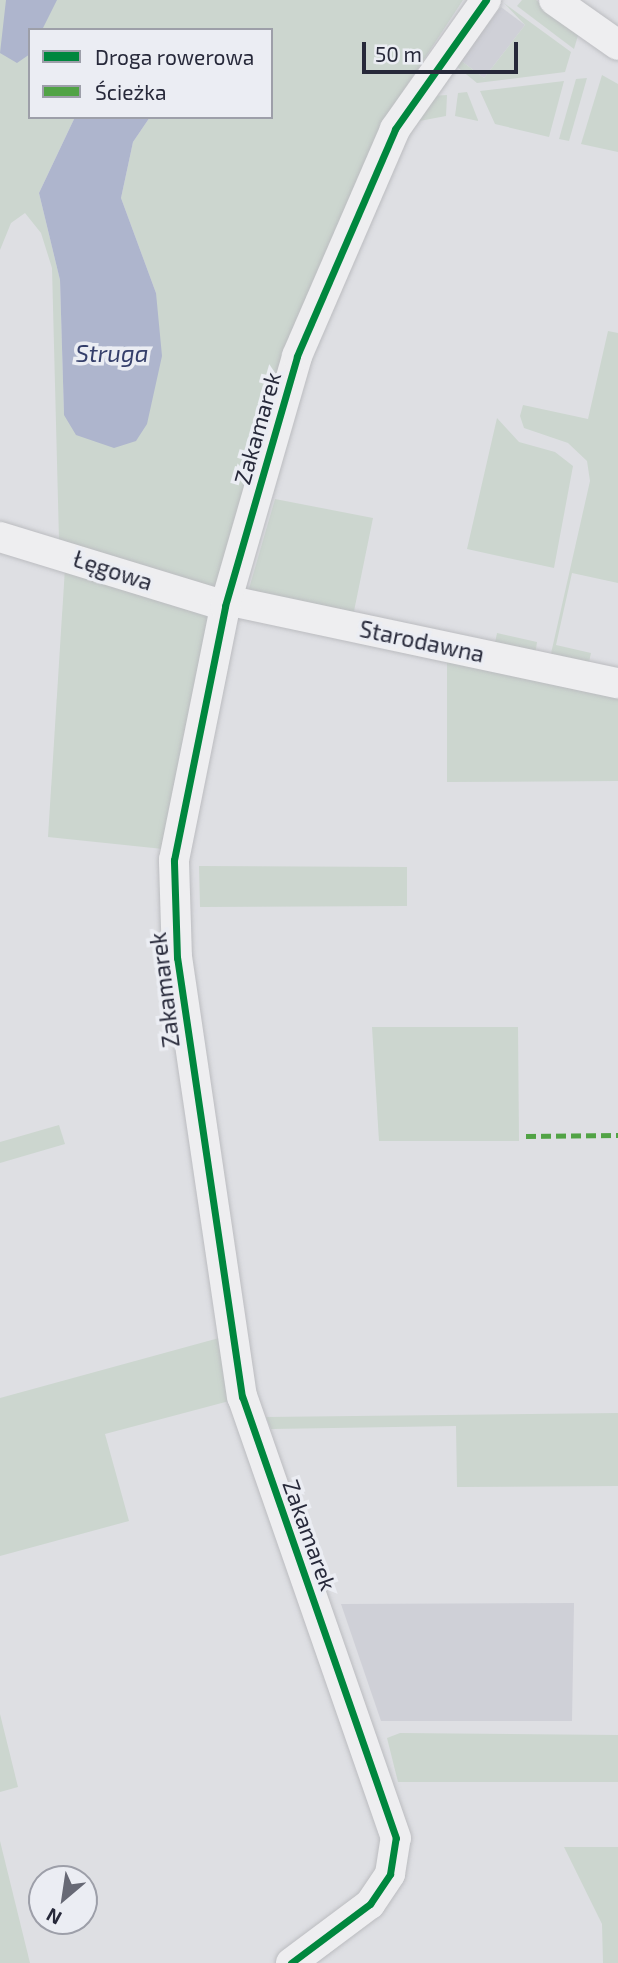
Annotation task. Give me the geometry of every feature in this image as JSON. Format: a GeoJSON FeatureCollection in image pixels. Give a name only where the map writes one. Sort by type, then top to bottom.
{"type":"FeatureCollection","features":[{"type":"Feature","properties":{"kind":"street","name":"Zakamarek"},"geometry":{"type":"LineString","coordinates":[[291,1963],[370,1904],[390,1874],[396,1838],[242,1397],[177,958],[174,860],[226,603],[298,356],[370,186],[411,99],[486,0]]}},
{"type":"Feature","properties":{"kind":"street"},"geometry":{"type":"LineString","coordinates":[[554,0],[618,45]]}},
{"type":"Feature","properties":{"kind":"street","name":"Łęgowa"},"geometry":{"type":"LineString","coordinates":[[0,537],[226,603]]}},
{"type":"Feature","properties":{"kind":"street","name":"Starodawna"},"geometry":{"type":"LineString","coordinates":[[226,603],[618,683]]}},
{"type":"Feature","properties":{"kind":"shaded area"},"geometry":{"type":"Polygon","coordinates":[[[0,0],[463,0],[386,117],[221,591],[59,540],[52,268],[41,233],[25,213],[11,223],[0,250],[0,0]],[[28,28],[28,119],[74,119],[39,193],[60,280],[64,415],[156,293],[121,198],[133,142],[149,119],[273,119],[273,28],[28,28]]]}},
{"type":"Feature","properties":{"kind":"shaded area"},"geometry":{"type":"Polygon","coordinates":[[[522,0],[536,0],[579,32],[574,49],[517,6],[522,0]]]}},
{"type":"Feature","properties":{"kind":"shaded area"},"geometry":{"type":"Polygon","coordinates":[[[504,3],[571,52],[565,72],[477,83],[456,66],[460,60],[484,78],[525,25],[504,3]]]}},
{"type":"Feature","properties":{"kind":"shaded area"},"geometry":{"type":"Polygon","coordinates":[[[501,7],[525,25],[484,78],[460,60],[501,7]]]}},
{"type":"Feature","properties":{"kind":"shaded area"},"geometry":{"type":"Polygon","coordinates":[[[602,75],[618,84],[618,152],[581,144],[602,75]]]}},
{"type":"Feature","properties":{"kind":"shaded area"},"geometry":{"type":"Polygon","coordinates":[[[587,78],[569,141],[559,139],[576,79],[587,78]]]}},
{"type":"Feature","properties":{"kind":"shaded area"},"geometry":{"type":"Polygon","coordinates":[[[564,81],[549,137],[495,124],[480,91],[564,81]]]}},
{"type":"Feature","properties":{"kind":"shaded area"},"geometry":{"type":"Polygon","coordinates":[[[467,92],[478,121],[455,116],[458,93],[467,92]]]}},
{"type":"Feature","properties":{"kind":"shaded area"},"geometry":{"type":"Polygon","coordinates":[[[447,95],[446,116],[414,122],[433,96],[447,95]]]}},
{"type":"Feature","properties":{"kind":"shaded area"},"geometry":{"type":"Polygon","coordinates":[[[608,331],[618,333],[618,583],[572,573],[556,645],[591,653],[588,667],[550,658],[590,481],[587,461],[568,443],[524,428],[520,416],[523,405],[588,419],[608,331]]]}},
{"type":"Feature","properties":{"kind":"shaded area"},"geometry":{"type":"Polygon","coordinates":[[[497,418],[519,442],[555,452],[573,466],[554,568],[467,549],[497,418]]]}},
{"type":"Feature","properties":{"kind":"shaded area"},"geometry":{"type":"Polygon","coordinates":[[[275,499],[373,518],[353,616],[248,592],[275,499]]]}},
{"type":"Feature","properties":{"kind":"shaded area"},"geometry":{"type":"Polygon","coordinates":[[[65,568],[212,611],[163,849],[48,837],[65,568]]]}},
{"type":"Feature","properties":{"kind":"shaded area"},"geometry":{"type":"Polygon","coordinates":[[[497,633],[537,642],[535,656],[494,648],[497,633]]]}},
{"type":"Feature","properties":{"kind":"shaded area"},"geometry":{"type":"Polygon","coordinates":[[[447,657],[618,692],[618,781],[447,782],[447,657]]]}},
{"type":"Feature","properties":{"kind":"shaded area"},"geometry":{"type":"Polygon","coordinates":[[[199,866],[407,867],[407,906],[200,907],[199,866]]]}},
{"type":"Feature","properties":{"kind":"shaded area"},"geometry":{"type":"Polygon","coordinates":[[[372,1027],[518,1027],[519,1141],[379,1141],[372,1027]]]}},
{"type":"Feature","properties":{"kind":"shaded area"},"geometry":{"type":"Polygon","coordinates":[[[59,1125],[65,1144],[0,1163],[0,1142],[59,1125]]]}},
{"type":"Feature","properties":{"kind":"shaded area"},"geometry":{"type":"Polygon","coordinates":[[[219,1338],[233,1400],[105,1434],[129,1521],[0,1556],[0,1398],[219,1338]]]}},
{"type":"Feature","properties":{"kind":"shaded area"},"geometry":{"type":"Polygon","coordinates":[[[618,1413],[618,1486],[457,1487],[456,1426],[271,1429],[266,1417],[618,1413]]]}},
{"type":"Feature","properties":{"kind":"shaded area"},"geometry":{"type":"Polygon","coordinates":[[[574,1603],[572,1721],[381,1721],[341,1604],[574,1603]]]}},
{"type":"Feature","properties":{"kind":"shaded area"},"geometry":{"type":"Polygon","coordinates":[[[0,1714],[18,1787],[0,1792],[0,1714]]]}},
{"type":"Feature","properties":{"kind":"shaded area"},"geometry":{"type":"Polygon","coordinates":[[[400,1733],[618,1735],[618,1782],[398,1782],[387,1738],[400,1733]]]}},
{"type":"Feature","properties":{"kind":"shaded area"},"geometry":{"type":"Polygon","coordinates":[[[0,1841],[30,1963],[0,1963],[0,1841]]]}},
{"type":"Feature","properties":{"kind":"shaded area"},"geometry":{"type":"Polygon","coordinates":[[[564,1847],[618,1847],[618,1963],[603,1963],[602,1924],[564,1847]]]}},
{"type":"Feature","properties":{"kind":"water"},"geometry":{"type":"Polygon","coordinates":[[[6,0],[57,0],[43,28],[28,28],[28,55],[17,63],[0,53],[6,0]]]}},
{"type":"Feature","properties":{"kind":"water","name":"Struga"},"geometry":{"type":"Polygon","coordinates":[[[74,119],[149,119],[133,142],[121,198],[156,293],[162,356],[147,424],[136,441],[114,448],[76,435],[64,415],[60,280],[39,193],[74,119]]]}},
{"type":"Feature","properties":{"kind":"marked path"},"geometry":{"type":"LineString","coordinates":[[526,1136],[618,1135]]}},
{"type":"Feature","properties":{"kind":"cycle path"},"geometry":{"type":"LineString","coordinates":[[291,1963],[370,1904],[390,1874],[396,1838],[242,1397],[177,958],[174,860],[225,606],[297,356],[395,129],[486,0]]}}]}
